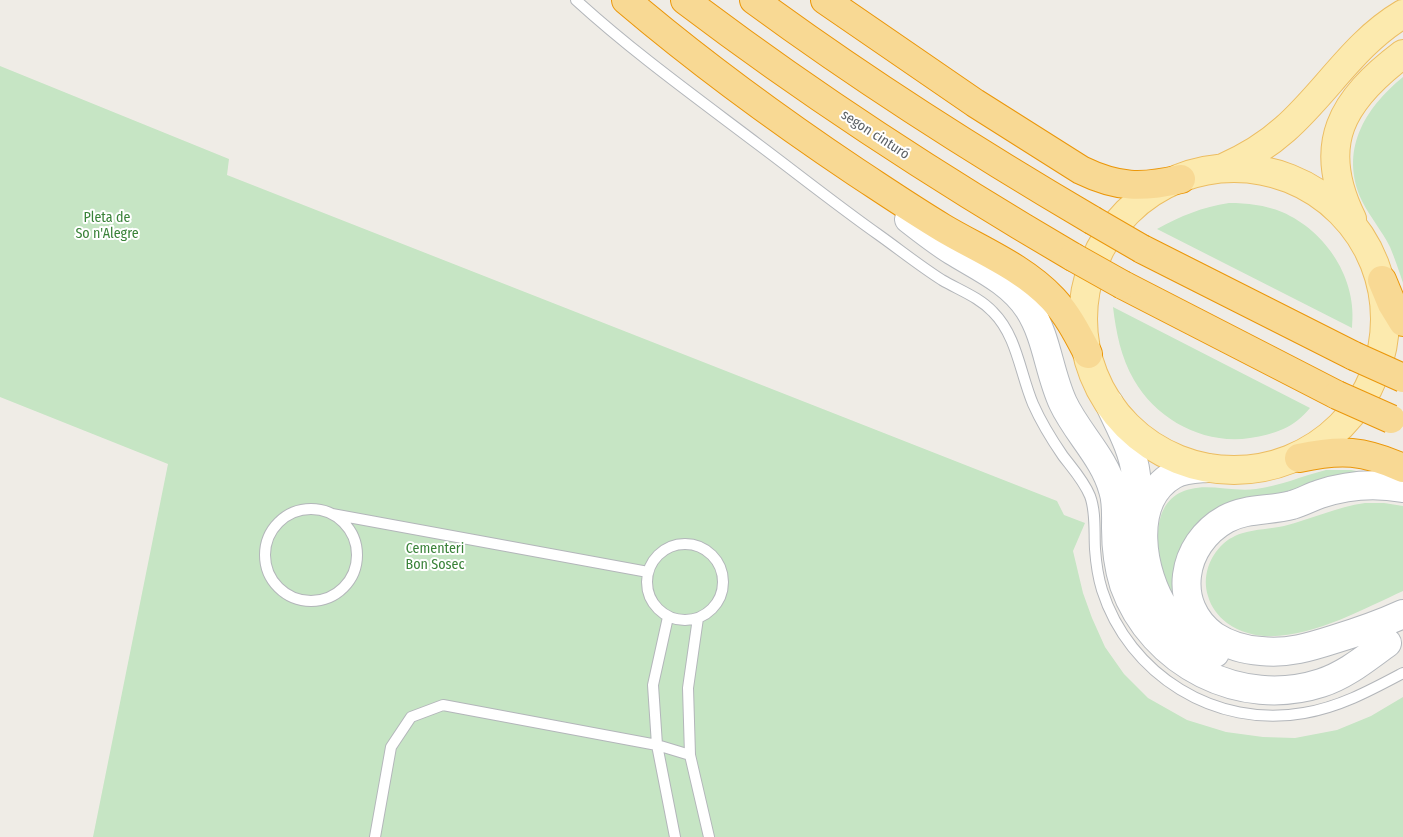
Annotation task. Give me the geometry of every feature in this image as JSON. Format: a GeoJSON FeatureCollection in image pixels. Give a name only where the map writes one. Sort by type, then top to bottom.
{"type":"FeatureCollection","features":[{"type":"Feature","properties":{"kind":"highway"},"geometry":{"type":"LineString","coordinates":[[626,0],[741,90],[855,172],[941,227],[1021,272],[1054,300],[1070,321],[1088,354]]}},
{"type":"Feature","properties":{"kind":"highway","name":"segon cinturó"},"geometry":{"type":"LineString","coordinates":[[685,0],[852,120],[1003,216],[1122,285],[1337,395],[1397,422]]}},
{"type":"Feature","properties":{"kind":"highway"},"geometry":{"type":"LineString","coordinates":[[754,0],[870,82],[946,132],[1092,220],[1142,248],[1354,356],[1403,378]]}},
{"type":"Feature","properties":{"kind":"highway"},"geometry":{"type":"LineString","coordinates":[[825,0],[975,103],[1081,170],[1098,178],[1127,186],[1144,186],[1181,179]]}},
{"type":"Feature","properties":{"kind":"highway"},"geometry":{"type":"LineString","coordinates":[[1382,280],[1392,304],[1403,322]]}},
{"type":"Feature","properties":{"kind":"highway"},"geometry":{"type":"LineString","coordinates":[[1298,458],[1349,452],[1371,455],[1403,468]]}},
{"type":"Feature","properties":{"kind":"main road"},"geometry":{"type":"LineString","coordinates":[[1403,14],[1370,38],[1286,129],[1269,143],[1250,155],[1221,168],[1181,179],[1157,190],[1128,211],[1114,225],[1094,256],[1083,290],[1083,311],[1088,354],[1096,380],[1109,403],[1125,424],[1145,442],[1169,456],[1194,466],[1220,471],[1247,471],[1274,467],[1298,458],[1322,444],[1341,427],[1365,392],[1382,344],[1386,322],[1386,304],[1382,280],[1370,251],[1346,207],[1336,174],[1334,160],[1338,130],[1352,102],[1366,85],[1403,54]]}},
{"type":"Feature","properties":{"kind":"main road"},"geometry":{"type":"LineString","coordinates":[[1221,168],[1268,173],[1298,183],[1327,200],[1357,229]]}},
{"type":"Feature","properties":{"kind":"street"},"geometry":{"type":"LineString","coordinates":[[855,172],[920,228],[1012,289],[1028,308],[1038,326],[1054,381],[1064,405],[1104,468],[1114,491],[1116,502],[1117,558],[1124,585],[1138,616],[1163,646],[1185,664],[1217,680],[1249,689],[1277,691],[1308,687],[1344,674],[1388,635],[1403,614]]}},
{"type":"Feature","properties":{"kind":"street"},"geometry":{"type":"LineString","coordinates":[[1109,403],[1130,448],[1135,467],[1135,483],[1128,524],[1128,541],[1132,567],[1141,594],[1149,609],[1163,629],[1177,643],[1198,658],[1220,669],[1248,677],[1283,679],[1321,671],[1388,635]]}},
{"type":"Feature","properties":{"kind":"street"},"geometry":{"type":"LineString","coordinates":[[1207,468],[1182,472],[1160,485],[1150,499],[1144,522],[1144,547],[1149,576],[1166,611],[1188,635],[1205,647],[1228,658],[1256,665],[1276,665],[1300,663],[1388,635]]}},
{"type":"Feature","properties":{"kind":"street"},"geometry":{"type":"LineString","coordinates":[[1388,635],[1295,651],[1270,652],[1241,648],[1216,637],[1202,623],[1190,604],[1187,573],[1193,553],[1205,535],[1213,527],[1243,512],[1292,505],[1320,494],[1346,487],[1376,486],[1403,488]]}},
{"type":"Feature","properties":{"kind":"lane"},"geometry":{"type":"LineString","coordinates":[[576,0],[708,107],[848,212],[928,270],[976,298],[995,314],[1002,323],[1014,347],[1040,418],[1059,449],[1084,483],[1091,500],[1094,512],[1097,567],[1102,590],[1111,613],[1129,644],[1159,675],[1180,691],[1215,707],[1246,714],[1289,715],[1318,710],[1347,701],[1403,673]]}},
{"type":"Feature","properties":{"kind":"lane"},"geometry":{"type":"LineString","coordinates":[[332,514],[344,522],[353,535],[357,551],[356,566],[349,580],[338,592],[324,599],[309,601],[294,598],[280,590],[271,579],[265,565],[265,550],[269,535],[277,523],[289,514],[303,509],[318,509],[332,514],[648,572]]}},
{"type":"Feature","properties":{"kind":"lane"},"geometry":{"type":"LineString","coordinates":[[688,544],[700,548],[711,554],[719,565],[723,577],[722,590],[718,602],[709,612],[698,618],[677,620],[659,611],[652,603],[646,582],[648,572],[654,560],[663,551],[675,546],[688,544]]}},
{"type":"Feature","properties":{"kind":"lane"},"geometry":{"type":"LineString","coordinates":[[668,616],[653,685],[658,745],[675,837]]}},
{"type":"Feature","properties":{"kind":"lane"},"geometry":{"type":"LineString","coordinates":[[698,618],[688,688],[690,755],[710,837]]}},
{"type":"Feature","properties":{"kind":"lane"},"geometry":{"type":"LineString","coordinates":[[375,837],[391,747],[411,717],[443,705],[658,745],[690,755]]}},
{"type":"Feature","properties":{"kind":"green space","name":"Cementeri Bon Sosec"},"geometry":{"type":"Polygon","coordinates":[[[0,66],[229,159],[227,175],[1057,501],[1064,515],[1085,523],[1073,551],[1083,593],[1105,647],[1124,674],[1148,698],[1187,720],[1226,732],[1263,737],[1295,738],[1337,730],[1371,716],[1403,697],[1403,837],[93,837],[168,464],[0,397],[0,66]]]}},
{"type":"Feature","properties":{"kind":"green space"},"geometry":{"type":"Polygon","coordinates":[[[1403,77],[1403,283],[1390,247],[1362,201],[1353,165],[1359,132],[1367,117],[1389,89],[1403,77]]]}},
{"type":"Feature","properties":{"kind":"green space"},"geometry":{"type":"Polygon","coordinates":[[[1229,203],[1256,205],[1282,212],[1298,220],[1325,244],[1336,259],[1350,292],[1353,310],[1352,328],[1157,229],[1192,213],[1229,203]]]}},
{"type":"Feature","properties":{"kind":"green space"},"geometry":{"type":"Polygon","coordinates":[[[1113,307],[1310,408],[1297,421],[1283,429],[1250,438],[1216,438],[1183,427],[1155,407],[1134,380],[1120,345],[1113,307]]]}},
{"type":"Feature","properties":{"kind":"green space"},"geometry":{"type":"Polygon","coordinates":[[[1326,470],[1362,472],[1287,492],[1239,502],[1178,606],[1163,584],[1158,542],[1160,519],[1170,500],[1179,493],[1191,489],[1206,487],[1239,490],[1256,489],[1274,486],[1326,470]]]}},
{"type":"Feature","properties":{"kind":"green space"},"geometry":{"type":"Polygon","coordinates":[[[1365,503],[1403,506],[1403,591],[1340,620],[1292,634],[1269,636],[1247,633],[1227,623],[1215,611],[1206,589],[1206,575],[1214,555],[1227,540],[1243,533],[1284,526],[1344,507],[1365,503]]]}},
{"type":"Feature","properties":{"kind":"park label","name":"Pleta de So n'Alegre"},"geometry":{"type":"Point","coordinates":[107,226]}}]}
